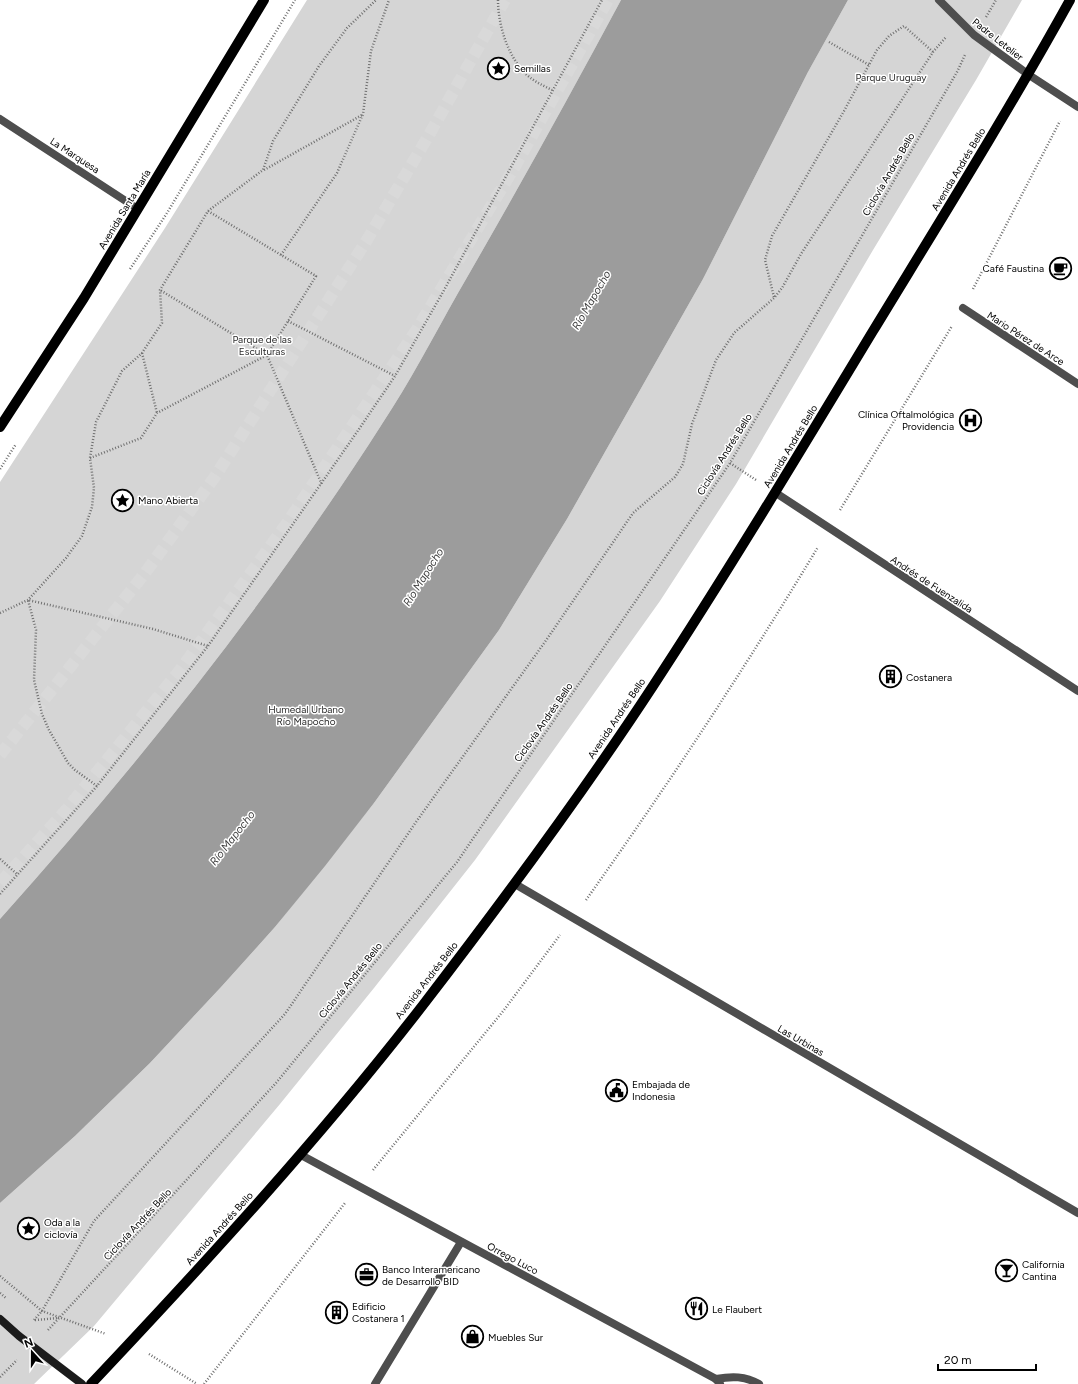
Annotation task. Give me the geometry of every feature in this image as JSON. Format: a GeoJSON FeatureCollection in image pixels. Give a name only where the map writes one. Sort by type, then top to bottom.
{"type":"FeatureCollection","features":[{"type":"Feature","properties":{"kind":"main road","name":"Avenida Santa María"},"geometry":{"type":"LineString","coordinates":[[0,427],[84,298],[264,0]]}},
{"type":"Feature","properties":{"kind":"main road","name":"Avenida Andrés Bello"},"geometry":{"type":"LineString","coordinates":[[91,1384],[187,1281],[300,1155],[421,1007],[515,884],[651,689],[776,492],[1028,75],[1070,0]]}},
{"type":"Feature","properties":{"kind":"main road"},"geometry":{"type":"LineString","coordinates":[[0,1319],[18,1336],[82,1384]]}},
{"type":"Feature","properties":{"kind":"street","name":"Padre Letelier"},"geometry":{"type":"LineString","coordinates":[[939,0],[974,35],[1028,75],[1078,107]]}},
{"type":"Feature","properties":{"kind":"street","name":"La Marquesa"},"geometry":{"type":"LineString","coordinates":[[0,119],[138,209]]}},
{"type":"Feature","properties":{"kind":"street","name":"Mario Pérez de Arce"},"geometry":{"type":"LineString","coordinates":[[963,308],[1078,384]]}},
{"type":"Feature","properties":{"kind":"street","name":"Andrés de Fuenzalida"},"geometry":{"type":"LineString","coordinates":[[776,492],[1078,691]]}},
{"type":"Feature","properties":{"kind":"street","name":"Las Urbinas"},"geometry":{"type":"LineString","coordinates":[[515,884],[1078,1213]]}},
{"type":"Feature","properties":{"kind":"street","name":"Orrego Luco"},"geometry":{"type":"LineString","coordinates":[[300,1155],[718,1381],[731,1376],[751,1380],[759,1384]]}},
{"type":"Feature","properties":{"kind":"street"},"geometry":{"type":"LineString","coordinates":[[376,1384],[461,1242]]}},
{"type":"Feature","properties":{"kind":"path"},"geometry":{"type":"LineString","coordinates":[[263,170],[273,141],[319,66],[348,28],[376,0]]}},
{"type":"Feature","properties":{"kind":"path"},"geometry":{"type":"LineString","coordinates":[[281,255],[337,173],[363,114],[371,51],[389,0]]}},
{"type":"Feature","properties":{"kind":"path"},"geometry":{"type":"LineString","coordinates":[[498,0],[499,15],[510,51],[524,72],[536,82],[552,90]]}},
{"type":"Feature","properties":{"kind":"path"},"geometry":{"type":"LineString","coordinates":[[0,894],[97,786],[208,646],[322,485],[395,376],[443,292],[602,0]]}},
{"type":"Feature","properties":{"kind":"path","name":"Ciclovía Andrés Bello"},"geometry":{"type":"LineString","coordinates":[[0,1377],[61,1318],[276,1084],[457,862],[730,463],[957,72],[974,35],[996,0]]}},
{"type":"Feature","properties":{"kind":"path"},"geometry":{"type":"LineString","coordinates":[[18,1336],[42,1311],[94,1221],[285,1014],[416,822],[542,645],[633,513],[675,477],[683,464],[694,417],[716,360],[734,333],[774,298],[782,288],[801,254],[933,52],[960,21]]}},
{"type":"Feature","properties":{"kind":"path"},"geometry":{"type":"LineString","coordinates":[[774,298],[765,260],[772,236],[877,50],[889,36],[904,26],[933,52]]}},
{"type":"Feature","properties":{"kind":"path"},"geometry":{"type":"LineString","coordinates":[[829,42],[868,65]]}},
{"type":"Feature","properties":{"kind":"path"},"geometry":{"type":"LineString","coordinates":[[204,1384],[359,1186],[499,1016],[573,918],[706,727],[769,628],[963,308],[1070,102]]}},
{"type":"Feature","properties":{"kind":"path"},"geometry":{"type":"LineString","coordinates":[[0,613],[28,600],[66,558],[82,536],[92,507],[94,488],[90,458],[96,422],[122,371],[142,353],[162,323],[160,290],[208,212],[263,170],[363,114]]}},
{"type":"Feature","properties":{"kind":"path"},"geometry":{"type":"LineString","coordinates":[[90,458],[141,438],[157,414],[267,355],[316,276],[208,212]]}},
{"type":"Feature","properties":{"kind":"path"},"geometry":{"type":"LineString","coordinates":[[160,290],[267,355],[322,485]]}},
{"type":"Feature","properties":{"kind":"path"},"geometry":{"type":"LineString","coordinates":[[288,321],[395,376]]}},
{"type":"Feature","properties":{"kind":"path"},"geometry":{"type":"LineString","coordinates":[[142,353],[157,414]]}},
{"type":"Feature","properties":{"kind":"path"},"geometry":{"type":"LineString","coordinates":[[730,463],[776,492]]}},
{"type":"Feature","properties":{"kind":"path"},"geometry":{"type":"LineString","coordinates":[[28,600],[152,629],[208,646]]}},
{"type":"Feature","properties":{"kind":"path"},"geometry":{"type":"LineString","coordinates":[[28,600],[36,630],[34,680],[42,714],[49,730],[68,762],[75,770],[97,786]]}},
{"type":"Feature","properties":{"kind":"path"},"geometry":{"type":"LineString","coordinates":[[0,859],[18,875]]}},
{"type":"Feature","properties":{"kind":"path"},"geometry":{"type":"LineString","coordinates":[[0,1276],[42,1311],[61,1318]]}},
{"type":"Feature","properties":{"kind":"path"},"geometry":{"type":"LineString","coordinates":[[0,1293],[11,1302]]}},
{"type":"Feature","properties":{"kind":"path"},"geometry":{"type":"LineString","coordinates":[[28,1316],[34,1320],[61,1318]]}},
{"type":"Feature","properties":{"kind":"green space","name":"Parque de las Esculturas"},"geometry":{"type":"Polygon","coordinates":[[[307,0],[621,0],[541,147],[412,376],[339,489],[249,617],[201,679],[103,801],[0,919],[0,482],[165,228],[307,0]]]}},
{"type":"Feature","properties":{"kind":"green space","name":"Parque Uruguay"},"geometry":{"type":"Polygon","coordinates":[[[848,0],[1022,0],[736,484],[660,601],[475,860],[280,1104],[94,1326],[34,1384],[0,1384],[0,1203],[75,1136],[150,1063],[275,927],[374,803],[499,630],[567,519],[703,279],[808,72],[848,0]]]}},
{"type":"Feature","properties":{"kind":"water","name":"Humedal Urbano Río Mapocho"},"geometry":{"type":"Polygon","coordinates":[[[621,0],[848,0],[808,72],[703,279],[567,519],[499,630],[374,803],[275,927],[150,1063],[75,1136],[0,1203],[0,919],[103,801],[201,679],[249,617],[339,489],[412,376],[541,147],[621,0]]]}},
{"type":"Feature","properties":{"kind":"tunnel"},"geometry":{"type":"LineString","coordinates":[[0,755],[145,573],[214,478],[367,240],[429,135],[505,0]]}},
{"type":"Feature","properties":{"kind":"tunnel"},"geometry":{"type":"LineString","coordinates":[[0,883],[66,810],[180,670],[287,523],[417,329],[514,168],[608,0]]}},
{"type":"Feature","properties":{"kind":"place","name":"Semillas"},"geometry":{"type":"Point","coordinates":[498,68]}},
{"type":"Feature","properties":{"kind":"place","name":"Café Faustina"},"geometry":{"type":"Point","coordinates":[1060,268]}},
{"type":"Feature","properties":{"kind":"place","name":"Clínica Oftalmológica Providencia"},"geometry":{"type":"Point","coordinates":[970,420]}},
{"type":"Feature","properties":{"kind":"place","name":"Mano Abierta"},"geometry":{"type":"Point","coordinates":[123,500]}},
{"type":"Feature","properties":{"kind":"place","name":"Costanera"},"geometry":{"type":"Point","coordinates":[891,677]}},
{"type":"Feature","properties":{"kind":"place","name":"Embajada de Indonesia"},"geometry":{"type":"Point","coordinates":[617,1090]}},
{"type":"Feature","properties":{"kind":"place","name":"Oda a la ciclovía"},"geometry":{"type":"Point","coordinates":[28,1228]}},
{"type":"Feature","properties":{"kind":"place","name":"California Cantina"},"geometry":{"type":"Point","coordinates":[1007,1270]}},
{"type":"Feature","properties":{"kind":"place","name":"Banco Interamericano de Desarrollo BID"},"geometry":{"type":"Point","coordinates":[367,1275]}},
{"type":"Feature","properties":{"kind":"place","name":"Le Flaubert"},"geometry":{"type":"Point","coordinates":[696,1309]}},
{"type":"Feature","properties":{"kind":"place","name":"Edificio Costanera 1"},"geometry":{"type":"Point","coordinates":[336,1312]}},
{"type":"Feature","properties":{"kind":"place","name":"Muebles Sur"},"geometry":{"type":"Point","coordinates":[472,1337]}},
{"type":"Feature","properties":{"kind":"water label","name":"Río Mapocho"},"geometry":{"type":"Point","coordinates":[591,300]}},
{"type":"Feature","properties":{"kind":"water label","name":"Río Mapocho"},"geometry":{"type":"Point","coordinates":[423,577]}},
{"type":"Feature","properties":{"kind":"water label","name":"Río Mapocho"},"geometry":{"type":"Point","coordinates":[232,838]}}]}
